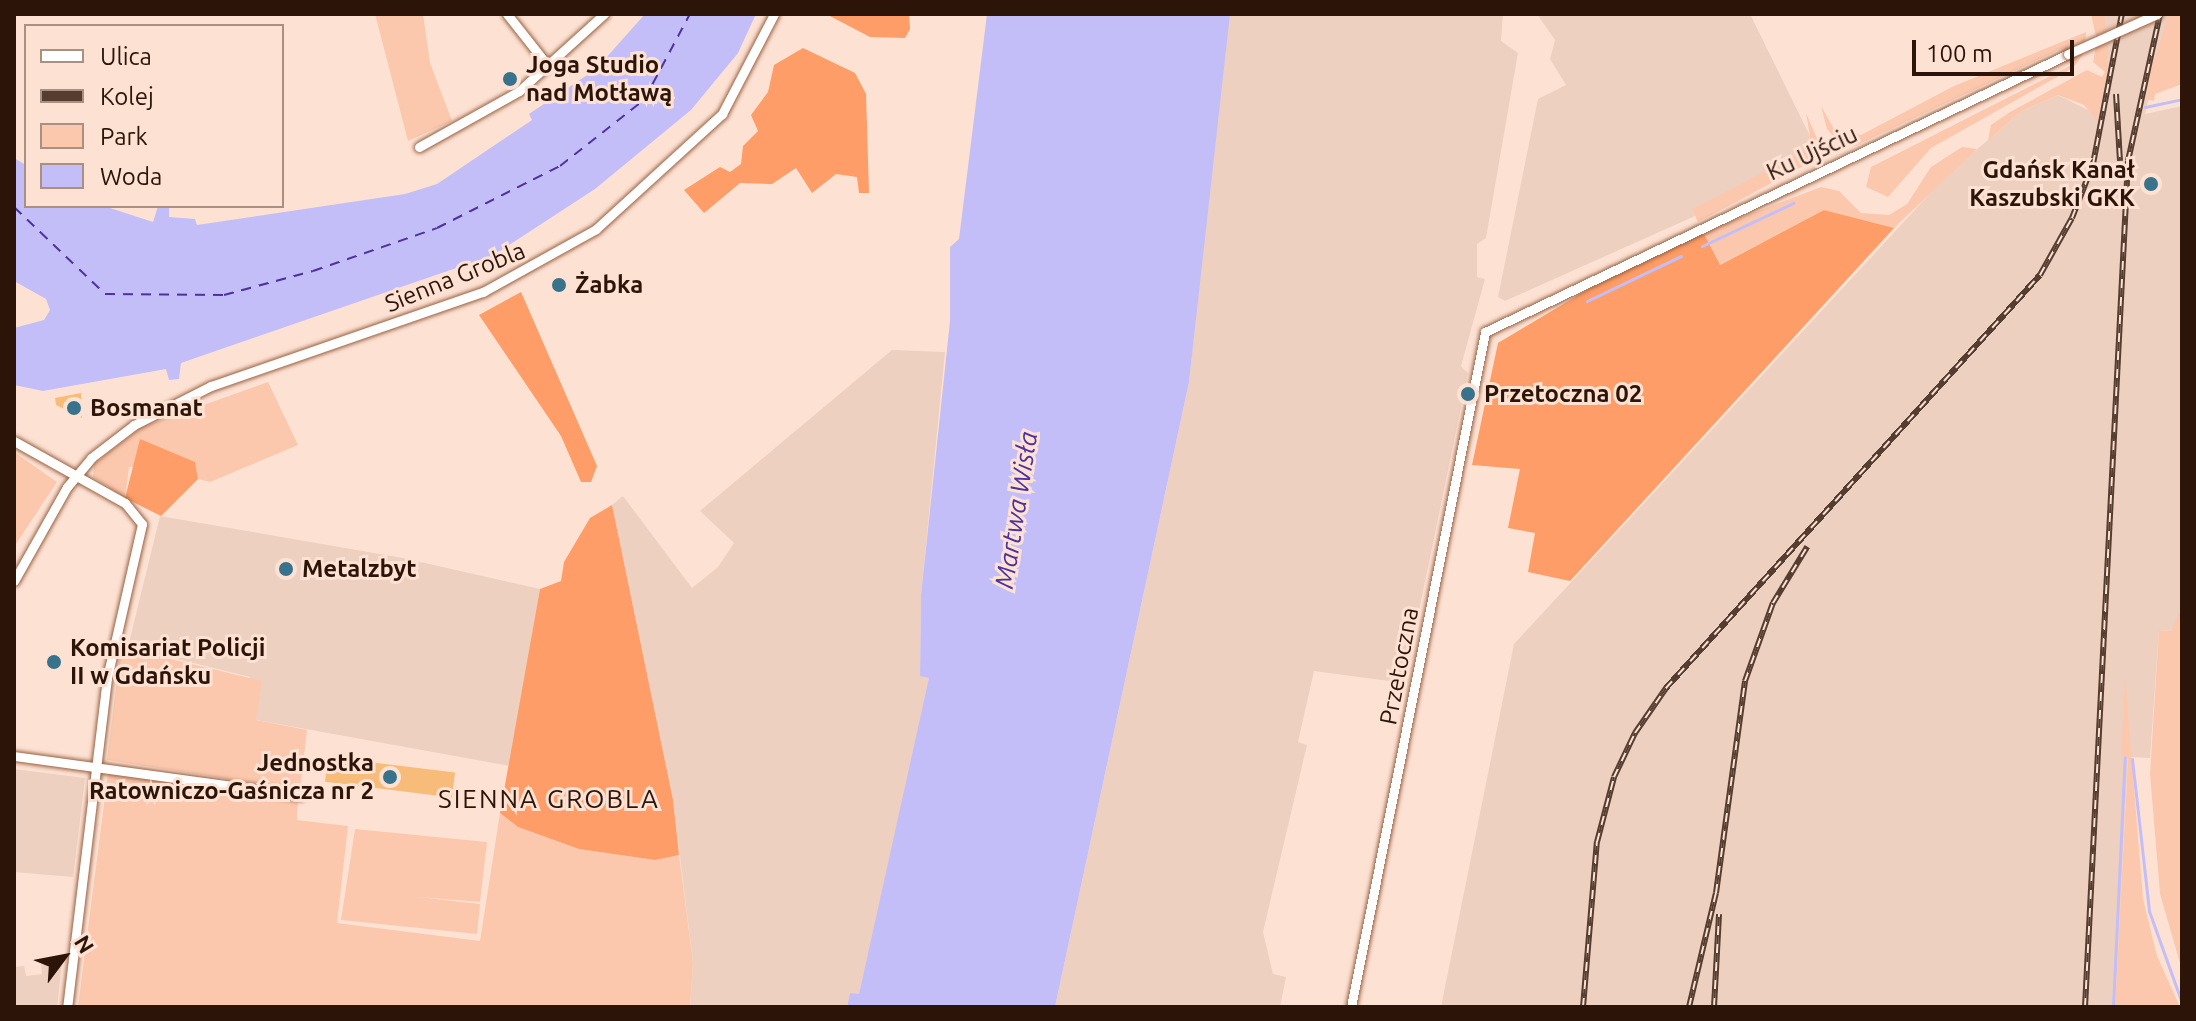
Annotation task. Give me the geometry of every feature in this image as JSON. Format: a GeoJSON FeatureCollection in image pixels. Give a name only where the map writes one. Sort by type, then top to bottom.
{"type":"FeatureCollection","features":[{"type":"Feature","properties":{"kind":"street"},"geometry":{"type":"LineString","coordinates":[[507,14],[548,66]]}},
{"type":"Feature","properties":{"kind":"street"},"geometry":{"type":"LineString","coordinates":[[419,147],[486,113],[548,66],[604,14]]}},
{"type":"Feature","properties":{"kind":"street","name":"Sienna Grobla"},"geometry":{"type":"LineString","coordinates":[[14,581],[76,476],[118,435],[211,386],[483,292],[560,254],[717,121],[774,14]]}},
{"type":"Feature","properties":{"kind":"street","name":"Ku Ujściu"},"geometry":{"type":"LineString","coordinates":[[1485,332],[2157,14]]}},
{"type":"Feature","properties":{"kind":"street","name":"Przetoczna"},"geometry":{"type":"LineString","coordinates":[[1351,1007],[1485,332]]}},
{"type":"Feature","properties":{"kind":"street"},"geometry":{"type":"LineString","coordinates":[[14,441],[125,503],[142,524],[95,765],[67,1007]]}},
{"type":"Feature","properties":{"kind":"street"},"geometry":{"type":"LineString","coordinates":[[14,756],[299,795]]}},
{"type":"Feature","properties":{"kind":"shaded area"},"geometry":{"type":"Polygon","coordinates":[[[826,14],[909,14],[910,29],[905,38],[870,37],[826,14]]]}},
{"type":"Feature","properties":{"kind":"shaded area"},"geometry":{"type":"Polygon","coordinates":[[[1503,14],[1501,41],[1518,53],[1486,238],[1477,244],[1477,277],[1485,279],[1461,366],[1468,373],[1404,683],[1314,671],[1298,742],[1307,745],[1263,932],[1273,974],[1286,977],[1280,1007],[1055,1007],[1189,382],[1228,16],[1503,14]]]}},
{"type":"Feature","properties":{"kind":"shaded area"},"geometry":{"type":"Polygon","coordinates":[[[1537,14],[1750,14],[1810,136],[1801,153],[1693,210],[1695,216],[1505,301],[1498,297],[1538,99],[1566,85],[1550,59],[1555,40],[1537,14]]]}},
{"type":"Feature","properties":{"kind":"shaded area"},"geometry":{"type":"Polygon","coordinates":[[[2095,14],[2169,14],[2145,114],[2182,106],[2182,615],[2171,631],[2159,630],[2150,758],[2128,757],[2115,1007],[1441,1007],[1514,644],[1948,174],[2022,111],[2058,95],[2092,112],[2107,76],[2095,14]]]}},
{"type":"Feature","properties":{"kind":"shaded area"},"geometry":{"type":"Polygon","coordinates":[[[803,48],[855,73],[866,94],[869,193],[859,193],[857,177],[836,174],[812,193],[796,168],[772,184],[740,183],[704,213],[684,190],[720,167],[730,172],[741,164],[743,146],[758,131],[751,115],[768,92],[774,65],[803,48]]]}},
{"type":"Feature","properties":{"kind":"shaded area"},"geometry":{"type":"Polygon","coordinates":[[[1824,210],[1894,228],[1570,581],[1528,572],[1535,533],[1508,528],[1520,469],[1472,465],[1498,343],[1597,284],[1703,232],[1720,265],[1824,210]]]}},
{"type":"Feature","properties":{"kind":"shaded area"},"geometry":{"type":"Polygon","coordinates":[[[521,292],[597,466],[591,482],[581,482],[561,436],[479,315],[521,292]]]}},
{"type":"Feature","properties":{"kind":"shaded area"},"geometry":{"type":"Polygon","coordinates":[[[892,350],[945,352],[921,595],[920,675],[930,678],[859,995],[850,993],[847,1007],[690,1007],[693,962],[673,800],[612,505],[623,496],[692,588],[718,567],[734,543],[700,511],[892,350]]]}},
{"type":"Feature","properties":{"kind":"shaded area"},"geometry":{"type":"Polygon","coordinates":[[[140,439],[195,462],[198,479],[161,516],[125,498],[140,439]]]}},
{"type":"Feature","properties":{"kind":"shaded area"},"geometry":{"type":"Polygon","coordinates":[[[612,505],[673,800],[679,855],[655,860],[579,849],[518,827],[500,813],[540,589],[561,581],[564,562],[590,518],[612,505]]]}},
{"type":"Feature","properties":{"kind":"shaded area"},"geometry":{"type":"Polygon","coordinates":[[[160,516],[403,558],[540,589],[510,766],[256,720],[250,677],[128,647],[160,516]]]}},
{"type":"Feature","properties":{"kind":"shaded area"},"geometry":{"type":"Polygon","coordinates":[[[14,769],[85,778],[73,877],[14,872],[14,769]]]}},
{"type":"Feature","properties":{"kind":"shaded area"},"geometry":{"type":"Polygon","coordinates":[[[62,962],[57,1007],[14,1007],[14,967],[24,966],[26,976],[42,974],[41,964],[62,962]]]}},
{"type":"Feature","properties":{"kind":"green space"},"geometry":{"type":"Polygon","coordinates":[[[375,14],[423,14],[430,63],[452,121],[408,141],[375,14]]]}},
{"type":"Feature","properties":{"kind":"green space"},"geometry":{"type":"Polygon","coordinates":[[[2091,14],[2104,14],[2108,44],[2107,76],[2097,121],[2084,105],[2058,95],[2022,111],[1988,140],[1991,125],[2010,112],[2087,70],[2102,77],[2105,72],[2093,62],[2097,41],[2091,14]]]}},
{"type":"Feature","properties":{"kind":"green space"},"geometry":{"type":"Polygon","coordinates":[[[2169,14],[2182,14],[2182,84],[2155,94],[2154,101],[2146,99],[2150,73],[2169,14]]]}},
{"type":"Feature","properties":{"kind":"green space"},"geometry":{"type":"Polygon","coordinates":[[[2086,32],[2085,51],[2073,68],[1931,148],[1888,197],[1866,187],[1871,167],[2072,65],[2065,47],[1855,146],[1840,144],[1827,129],[1821,106],[1834,129],[1861,135],[1954,86],[2086,32]]]}},
{"type":"Feature","properties":{"kind":"green space"},"geometry":{"type":"Polygon","coordinates":[[[1806,113],[1819,143],[1811,162],[1698,222],[1692,209],[1801,153],[1810,136],[1806,113]]]}},
{"type":"Feature","properties":{"kind":"green space"},"geometry":{"type":"Polygon","coordinates":[[[1962,147],[1977,149],[1894,228],[1824,210],[1719,265],[1703,232],[1821,187],[1839,191],[1861,213],[1889,215],[1907,204],[1931,167],[1962,147]]]}},
{"type":"Feature","properties":{"kind":"green space"},"geometry":{"type":"Polygon","coordinates":[[[268,382],[298,445],[210,482],[198,479],[195,462],[129,467],[125,498],[93,477],[94,464],[142,427],[268,382]]]}},
{"type":"Feature","properties":{"kind":"green space"},"geometry":{"type":"Polygon","coordinates":[[[14,452],[57,482],[14,547],[14,452]]]}},
{"type":"Feature","properties":{"kind":"green space"},"geometry":{"type":"Polygon","coordinates":[[[2179,613],[2182,615],[2182,970],[2160,894],[2150,774],[2159,630],[2171,631],[2179,613]]]}},
{"type":"Feature","properties":{"kind":"green space"},"geometry":{"type":"Polygon","coordinates":[[[121,647],[262,681],[256,720],[307,730],[300,790],[107,760],[121,647]]]}},
{"type":"Feature","properties":{"kind":"green space"},"geometry":{"type":"Polygon","coordinates":[[[2125,675],[2143,899],[2157,956],[2180,1007],[2115,1007],[2128,758],[2121,756],[2125,675]]]}},
{"type":"Feature","properties":{"kind":"green space"},"geometry":{"type":"Polygon","coordinates":[[[108,773],[298,800],[297,820],[348,826],[337,923],[480,941],[500,813],[518,827],[579,849],[655,860],[679,855],[693,962],[690,1007],[78,1007],[108,773]]]}},
{"type":"Feature","properties":{"kind":"green space"},"geometry":{"type":"Polygon","coordinates":[[[355,829],[487,842],[480,902],[419,897],[480,904],[477,934],[341,920],[355,829]]]}},
{"type":"Feature","properties":{"kind":"water"},"geometry":{"type":"Polygon","coordinates":[[[645,14],[756,14],[738,53],[691,110],[595,189],[494,255],[181,363],[179,379],[169,380],[166,369],[43,391],[14,385],[14,328],[44,320],[50,310],[46,299],[14,281],[14,158],[24,164],[24,208],[110,208],[153,222],[157,208],[169,208],[169,217],[195,219],[197,225],[405,194],[437,184],[532,120],[529,114],[596,69],[645,14]]]}},
{"type":"Feature","properties":{"kind":"water","name":"Martwa Wisła"},"geometry":{"type":"Polygon","coordinates":[[[987,14],[1230,14],[1189,382],[1055,1007],[847,1007],[850,993],[859,994],[929,678],[920,676],[921,595],[950,321],[950,247],[959,239],[987,14]]]}},
{"type":"Feature","properties":{"kind":"building","name":"Bosmanat"},"geometry":{"type":"Polygon","coordinates":[[[81,393],[82,418],[56,405],[55,398],[81,393]]]}},
{"type":"Feature","properties":{"kind":"building","name":"Jednostka Ratowniczo-Gaśnicza nr 2"},"geometry":{"type":"Polygon","coordinates":[[[328,757],[455,773],[452,797],[325,782],[328,757]]]}},
{"type":"Feature","properties":{"kind":"waterway"},"geometry":{"type":"LineString","coordinates":[[2145,107],[2182,99]]}},
{"type":"Feature","properties":{"kind":"waterway"},"geometry":{"type":"LineString","coordinates":[[1702,246],[1793,203]]}},
{"type":"Feature","properties":{"kind":"waterway"},"geometry":{"type":"LineString","coordinates":[[1587,301],[1681,256]]}},
{"type":"Feature","properties":{"kind":"waterway"},"geometry":{"type":"LineString","coordinates":[[2113,1007],[2125,757]]}},
{"type":"Feature","properties":{"kind":"waterway"},"geometry":{"type":"LineString","coordinates":[[2132,759],[2149,911],[2182,1003]]}},
{"type":"Feature","properties":{"kind":"ferry route"},"geometry":{"type":"LineString","coordinates":[[14,207],[105,294],[224,295],[313,271],[437,228],[560,166],[644,100],[690,14]]}},
{"type":"Feature","properties":{"kind":"railway"},"geometry":{"type":"LineString","coordinates":[[1583,1007],[1597,842],[1614,777],[1635,733],[1666,688],[2040,275],[2072,218],[2093,164],[2122,14]]}},
{"type":"Feature","properties":{"kind":"railway"},"geometry":{"type":"LineString","coordinates":[[2085,1007],[2128,161],[2160,14]]}},
{"type":"Feature","properties":{"kind":"railway"},"geometry":{"type":"LineString","coordinates":[[2116,94],[2120,161]]}},
{"type":"Feature","properties":{"kind":"railway"},"geometry":{"type":"LineString","coordinates":[[1689,1007],[1716,893],[1745,681],[1773,603],[1807,547]]}},
{"type":"Feature","properties":{"kind":"railway"},"geometry":{"type":"LineString","coordinates":[[1714,1007],[1719,914]]}},
{"type":"Feature","properties":{"kind":"place","name":"Joga Studio nad Motławą"},"geometry":{"type":"Point","coordinates":[510,79]}},
{"type":"Feature","properties":{"kind":"place","name":"Gdańsk Kanał Kaszubski GKK"},"geometry":{"type":"Point","coordinates":[2151,184]}},
{"type":"Feature","properties":{"kind":"place","name":"Żabka"},"geometry":{"type":"Point","coordinates":[559,285]}},
{"type":"Feature","properties":{"kind":"place","name":"Przetoczna 02"},"geometry":{"type":"Point","coordinates":[1468,394]}},
{"type":"Feature","properties":{"kind":"place","name":"Bosmanat"},"geometry":{"type":"Point","coordinates":[74,408]}},
{"type":"Feature","properties":{"kind":"place","name":"Metalzbyt"},"geometry":{"type":"Point","coordinates":[286,569]}},
{"type":"Feature","properties":{"kind":"place","name":"Komisariat Policji II w Gdańsku"},"geometry":{"type":"Point","coordinates":[54,662]}},
{"type":"Feature","properties":{"kind":"place","name":"Jednostka Ratowniczo-Gaśnicza nr 2"},"geometry":{"type":"Point","coordinates":[390,777]}},
{"type":"Feature","properties":{"kind":"district","name":"SIENNA GROBLA"},"geometry":{"type":"Point","coordinates":[549,799]}}]}
